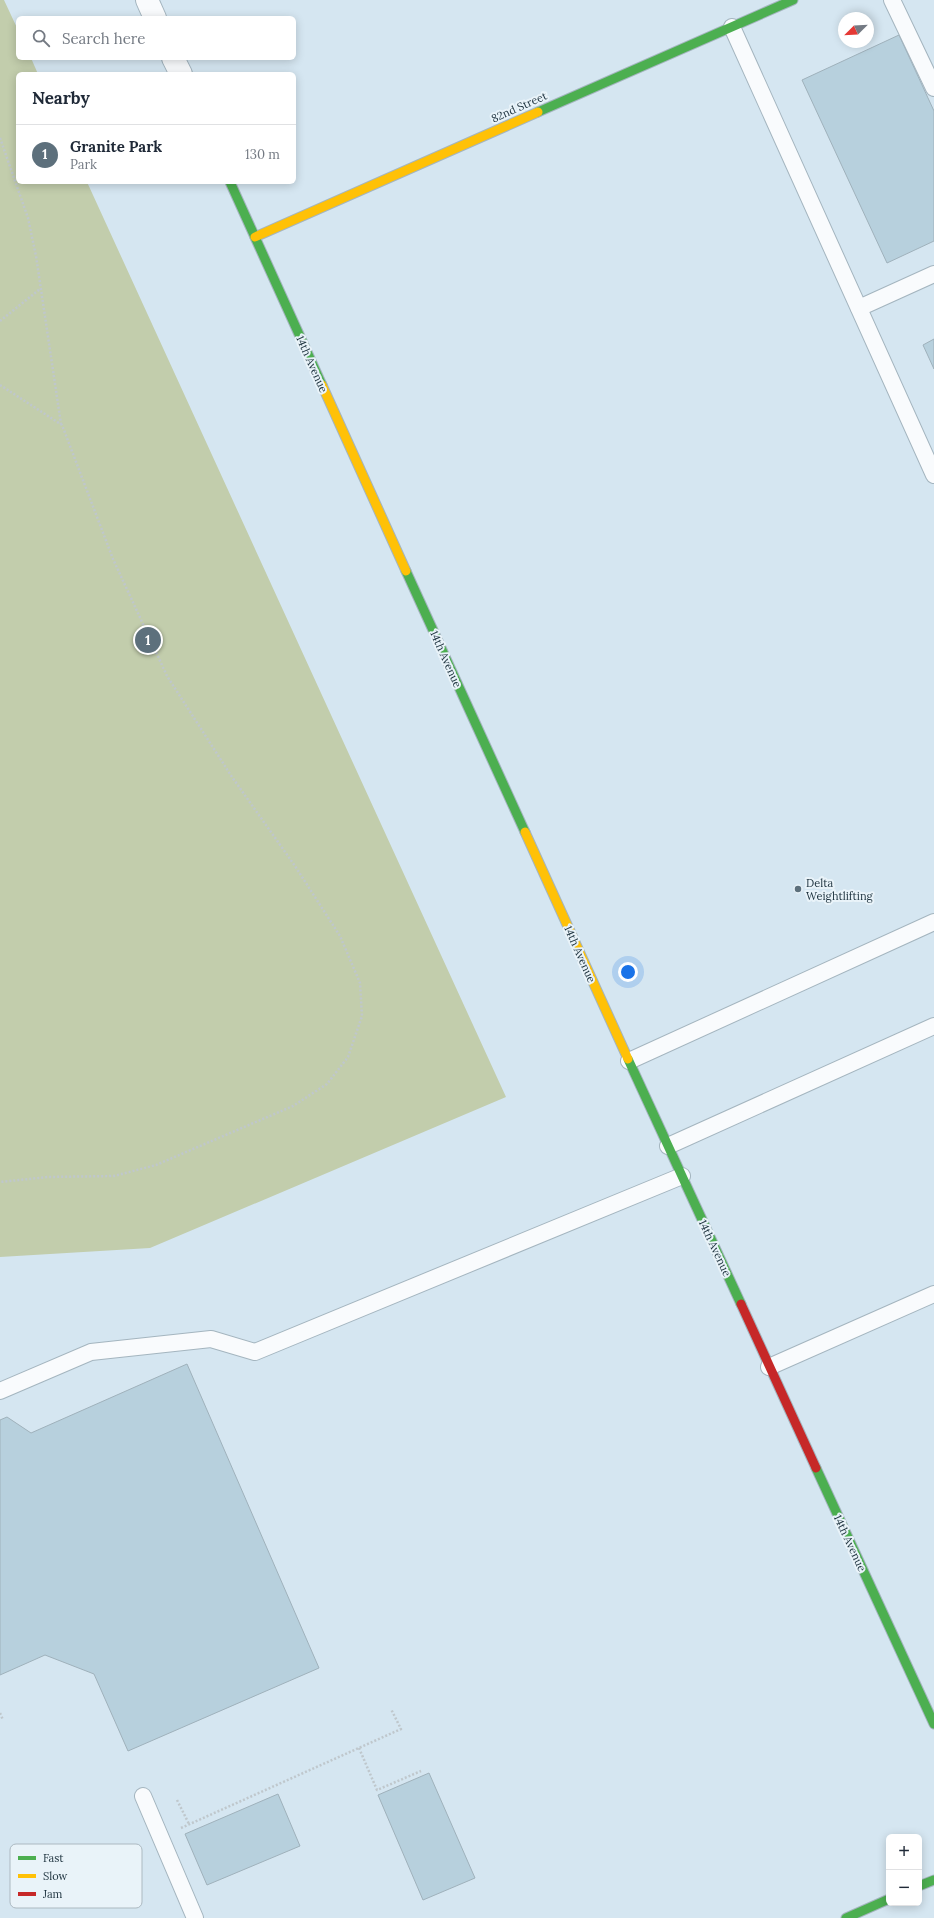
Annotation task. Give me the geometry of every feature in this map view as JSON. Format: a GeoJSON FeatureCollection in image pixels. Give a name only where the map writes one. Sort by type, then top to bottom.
{"type":"FeatureCollection","features":[{"type":"Feature","properties":{"kind":"street"},"geometry":{"type":"LineString","coordinates":[[147,0],[154,16]]}},
{"type":"Feature","properties":{"kind":"street","name":"82nd Street"},"geometry":{"type":"LineString","coordinates":[[254,237],[793,0]]}},
{"type":"Feature","properties":{"kind":"street"},"geometry":{"type":"LineString","coordinates":[[174,60],[180,72]]}},
{"type":"Feature","properties":{"kind":"street","name":"14th Avenue"},"geometry":{"type":"LineString","coordinates":[[231,184],[629,1061],[934,1724]]}},
{"type":"Feature","properties":{"kind":"street"},"geometry":{"type":"LineString","coordinates":[[922,1885],[934,1880]]}},
{"type":"Feature","properties":{"kind":"street"},"geometry":{"type":"LineString","coordinates":[[846,1918],[886,1900]]}},
{"type":"Feature","properties":{"kind":"lane"},"geometry":{"type":"LineString","coordinates":[[892,0],[934,88]]}},
{"type":"Feature","properties":{"kind":"lane"},"geometry":{"type":"LineString","coordinates":[[732,27],[934,475]]}},
{"type":"Feature","properties":{"kind":"lane"},"geometry":{"type":"LineString","coordinates":[[859,308],[934,274]]}},
{"type":"Feature","properties":{"kind":"lane"},"geometry":{"type":"LineString","coordinates":[[629,1061],[934,922]]}},
{"type":"Feature","properties":{"kind":"lane"},"geometry":{"type":"LineString","coordinates":[[668,1146],[934,1026]]}},
{"type":"Feature","properties":{"kind":"lane"},"geometry":{"type":"LineString","coordinates":[[0,1391],[90,1352],[211,1339],[255,1352],[682,1176]]}},
{"type":"Feature","properties":{"kind":"lane"},"geometry":{"type":"LineString","coordinates":[[769,1367],[934,1294]]}},
{"type":"Feature","properties":{"kind":"lane"},"geometry":{"type":"LineString","coordinates":[[143,1796],[194,1918]]}},
{"type":"Feature","properties":{"kind":"path"},"geometry":{"type":"LineString","coordinates":[[0,138],[16,184]]}},
{"type":"Feature","properties":{"kind":"path"},"geometry":{"type":"LineString","coordinates":[[0,1182],[48,1177],[114,1176],[156,1165],[293,1106],[327,1084],[348,1057],[362,1016],[360,983],[340,936],[295,866],[232,777],[166,676],[113,559],[62,425],[36,256],[28,218],[16,184]]}},
{"type":"Feature","properties":{"kind":"path"},"geometry":{"type":"LineString","coordinates":[[0,322],[40,289]]}},
{"type":"Feature","properties":{"kind":"path"},"geometry":{"type":"LineString","coordinates":[[0,385],[62,425]]}},
{"type":"Feature","properties":{"kind":"path"},"geometry":{"type":"LineString","coordinates":[[181,1828],[401,1729],[391,1709]]}},
{"type":"Feature","properties":{"kind":"path"},"geometry":{"type":"LineString","coordinates":[[0,1713],[3,1720]]}},
{"type":"Feature","properties":{"kind":"path"},"geometry":{"type":"LineString","coordinates":[[359,1748],[377,1790],[421,1771]]}},
{"type":"Feature","properties":{"kind":"path"},"geometry":{"type":"LineString","coordinates":[[177,1800],[189,1824]]}},
{"type":"Feature","properties":{"kind":"green space"},"geometry":{"type":"Polygon","coordinates":[[[0,0],[4,0],[16,26],[16,60],[32,60],[37,72],[16,72],[16,184],[88,184],[506,1097],[150,1248],[0,1257],[0,0]]]}},
{"type":"Feature","properties":{"kind":"building"},"geometry":{"type":"Polygon","coordinates":[[[899,35],[934,111],[934,241],[887,263],[802,80],[871,48],[874,48],[874,47],[899,35]]]}},
{"type":"Feature","properties":{"kind":"building"},"geometry":{"type":"Polygon","coordinates":[[[934,339],[934,369],[923,345],[934,339]]]}},
{"type":"Feature","properties":{"kind":"building"},"geometry":{"type":"Polygon","coordinates":[[[187,1364],[319,1668],[128,1751],[94,1674],[45,1655],[0,1675],[0,1420],[7,1417],[31,1433],[187,1364]]]}},
{"type":"Feature","properties":{"kind":"building"},"geometry":{"type":"Polygon","coordinates":[[[429,1773],[475,1878],[423,1900],[378,1795],[429,1773]]]}},
{"type":"Feature","properties":{"kind":"building"},"geometry":{"type":"Polygon","coordinates":[[[278,1794],[300,1846],[207,1885],[185,1834],[278,1794]]]}},
{"type":"Feature","properties":{"kind":"traffic: fast"},"geometry":{"type":"LineString","coordinates":[[538,112],[793,0]]}},
{"type":"Feature","properties":{"kind":"traffic: fast"},"geometry":{"type":"LineString","coordinates":[[231,184],[322,385]]}},
{"type":"Feature","properties":{"kind":"traffic: fast"},"geometry":{"type":"LineString","coordinates":[[406,571],[525,832]]}},
{"type":"Feature","properties":{"kind":"traffic: fast"},"geometry":{"type":"LineString","coordinates":[[628,1059],[741,1304]]}},
{"type":"Feature","properties":{"kind":"traffic: fast"},"geometry":{"type":"LineString","coordinates":[[816,1468],[934,1724]]}},
{"type":"Feature","properties":{"kind":"traffic: fast"},"geometry":{"type":"LineString","coordinates":[[922,1885],[934,1880]]}},
{"type":"Feature","properties":{"kind":"traffic: fast"},"geometry":{"type":"LineString","coordinates":[[846,1918],[886,1900]]}},
{"type":"Feature","properties":{"kind":"traffic: slow"},"geometry":{"type":"LineString","coordinates":[[255,237],[538,112]]}},
{"type":"Feature","properties":{"kind":"traffic: slow"},"geometry":{"type":"LineString","coordinates":[[322,385],[406,571]]}},
{"type":"Feature","properties":{"kind":"traffic: slow"},"geometry":{"type":"LineString","coordinates":[[525,832],[628,1059]]}},
{"type":"Feature","properties":{"kind":"traffic: jam"},"geometry":{"type":"LineString","coordinates":[[741,1304],[816,1468]]}},
{"type":"Feature","properties":{"kind":"place","name":"Granite Park"},"geometry":{"type":"Point","coordinates":[148,640]}},
{"type":"Feature","properties":{"kind":"place","name":"Delta Weightlifting"},"geometry":{"type":"Point","coordinates":[798,889]}}]}
